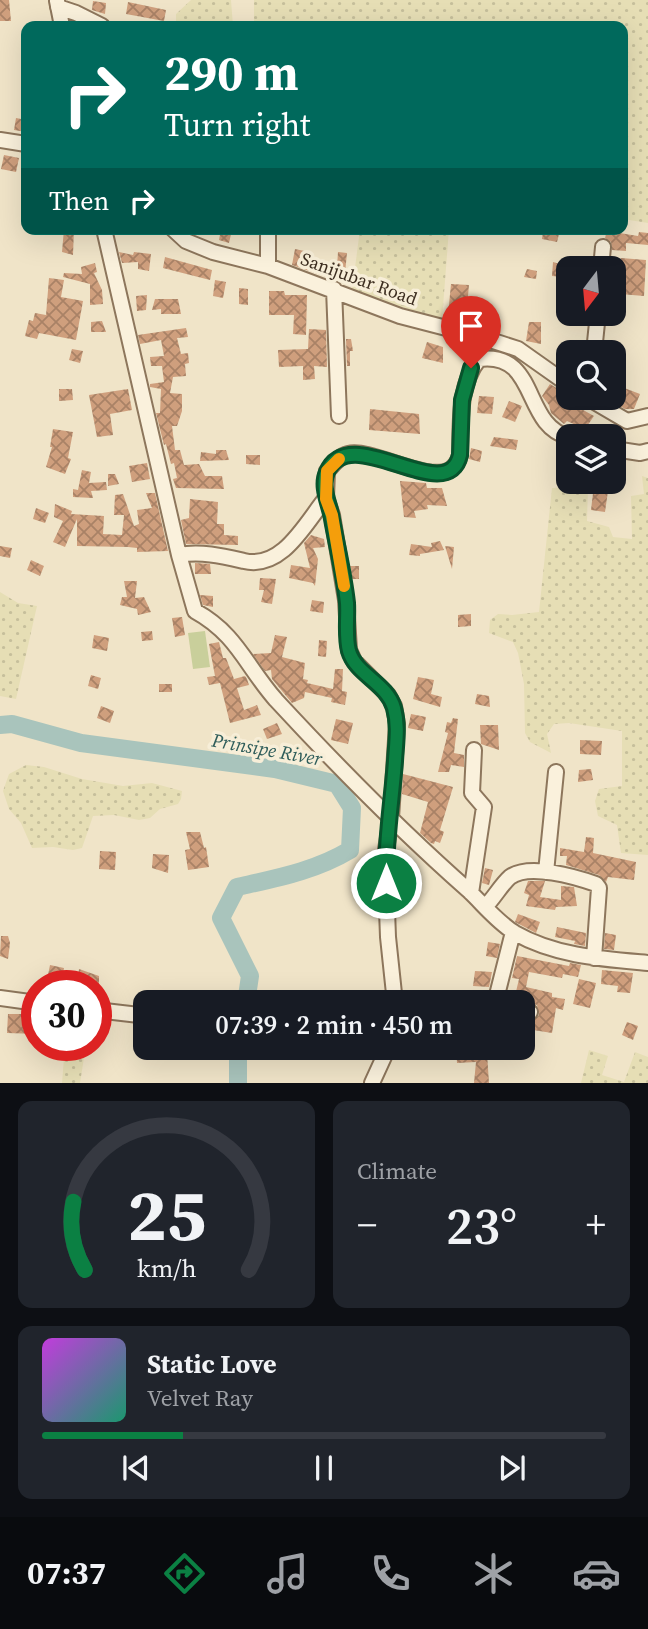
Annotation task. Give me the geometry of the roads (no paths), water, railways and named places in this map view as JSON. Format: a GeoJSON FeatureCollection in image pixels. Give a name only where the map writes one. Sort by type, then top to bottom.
{"type":"FeatureCollection","features":[{"type":"Feature","properties":{"kind":"street"},"geometry":{"type":"LineString","coordinates":[[57,4],[92,21]]}},
{"type":"Feature","properties":{"kind":"street"},"geometry":{"type":"LineString","coordinates":[[0,140],[21,143]]}},
{"type":"Feature","properties":{"kind":"street"},"geometry":{"type":"LineString","coordinates":[[105,235],[179,555],[195,611],[216,622],[246,658],[273,697],[391,818],[513,932],[546,947],[594,958],[648,963]]}},
{"type":"Feature","properties":{"kind":"street","name":"Sanijubar Road"},"geometry":{"type":"LineString","coordinates":[[181,235],[195,246],[268,266],[400,316],[518,349],[556,376]]}},
{"type":"Feature","properties":{"kind":"street"},"geometry":{"type":"LineString","coordinates":[[268,235],[268,266]]}},
{"type":"Feature","properties":{"kind":"street"},"geometry":{"type":"LineString","coordinates":[[602,256],[603,247]]}},
{"type":"Feature","properties":{"kind":"street"},"geometry":{"type":"LineString","coordinates":[[334,289],[340,416]]}},
{"type":"Feature","properties":{"kind":"street"},"geometry":{"type":"LineString","coordinates":[[394,990],[388,937],[385,856],[391,818],[397,724],[394,706],[381,686],[354,661],[349,650],[346,600],[332,515],[326,499],[327,471],[341,457],[349,454],[418,470],[443,474],[452,471],[460,455],[462,400],[471,368],[479,359],[506,362],[526,380],[534,406],[541,417],[556,430]]}},
{"type":"Feature","properties":{"kind":"street"},"geometry":{"type":"LineString","coordinates":[[609,410],[628,421],[648,416]]}},
{"type":"Feature","properties":{"kind":"street"},"geometry":{"type":"LineString","coordinates":[[626,451],[648,451]]}},
{"type":"Feature","properties":{"kind":"street"},"geometry":{"type":"LineString","coordinates":[[179,555],[197,552],[258,563],[272,559],[282,553],[326,499]]}},
{"type":"Feature","properties":{"kind":"street"},"geometry":{"type":"LineString","coordinates":[[471,893],[484,807],[472,793],[474,750]]}},
{"type":"Feature","properties":{"kind":"street"},"geometry":{"type":"LineString","coordinates":[[546,872],[556,775],[571,778]]}},
{"type":"Feature","properties":{"kind":"street"},"geometry":{"type":"LineString","coordinates":[[485,908],[509,878],[524,870],[588,881],[599,888],[594,958]]}},
{"type":"Feature","properties":{"kind":"street"},"geometry":{"type":"LineString","coordinates":[[498,990],[513,932]]}},
{"type":"Feature","properties":{"kind":"street"},"geometry":{"type":"LineString","coordinates":[[0,998],[21,1001]]}},
{"type":"Feature","properties":{"kind":"street"},"geometry":{"type":"LineString","coordinates":[[112,1012],[133,1014]]}},
{"type":"Feature","properties":{"kind":"street"},"geometry":{"type":"LineString","coordinates":[[372,1083],[383,1060]]}},
{"type":"Feature","properties":{"kind":"waterway","name":"Prinsipe River"},"geometry":{"type":"LineString","coordinates":[[0,725],[12,724],[81,743],[275,769],[337,784],[352,808],[350,850],[309,869],[237,887],[221,918],[250,976],[248,990]]}},
{"type":"Feature","properties":{"kind":"waterway","name":"Prinsipe River"},"geometry":{"type":"LineString","coordinates":[[238,1060],[238,1083]]}}]}
